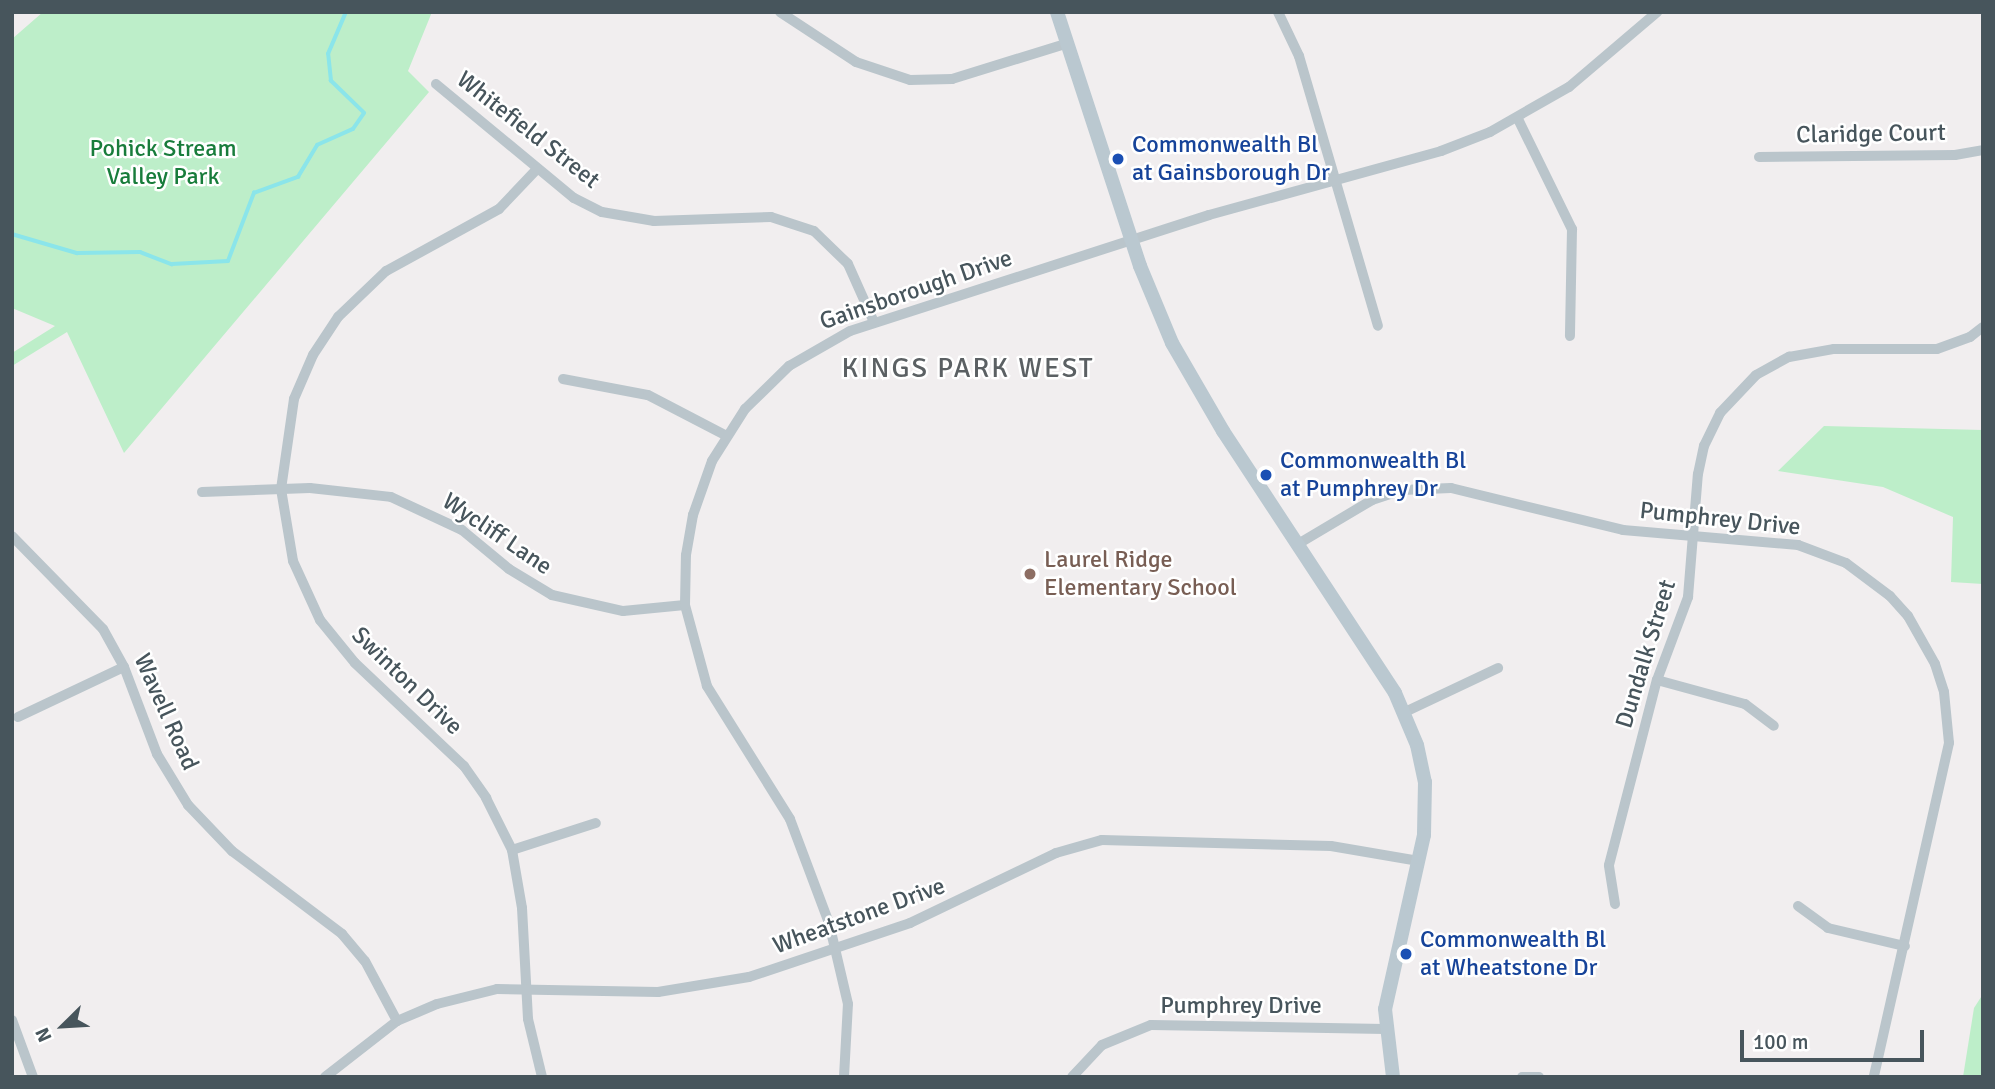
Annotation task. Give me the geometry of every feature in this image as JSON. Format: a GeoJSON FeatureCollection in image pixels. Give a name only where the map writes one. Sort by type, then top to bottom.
{"type":"FeatureCollection","features":[{"type":"Feature","properties":{"kind":"street"},"geometry":{"type":"LineString","coordinates":[[780,12],[856,62],[910,80],[952,79],[1068,43]]}},
{"type":"Feature","properties":{"kind":"street"},"geometry":{"type":"LineString","coordinates":[[1057,12],[1131,240],[1182,362],[1405,712],[1425,782],[1419,861],[1391,972],[1385,1029],[1393,1077]]}},
{"type":"Feature","properties":{"kind":"street"},"geometry":{"type":"LineString","coordinates":[[1278,12],[1299,56],[1338,180],[1378,326]]}},
{"type":"Feature","properties":{"kind":"street","name":"Gainsborough Drive"},"geometry":{"type":"LineString","coordinates":[[844,1077],[848,1004],[836,948],[790,819],[707,686],[685,605],[686,555],[693,515],[726,435],[754,398],[789,366],[822,344],[874,323],[1131,240],[1441,151],[1518,119],[1595,68],[1657,12]]}},
{"type":"Feature","properties":{"kind":"street","name":"Whitefield Street"},"geometry":{"type":"LineString","coordinates":[[436,84],[537,169],[580,201],[620,217],[654,221],[745,216],[800,224],[826,240],[848,264],[874,323]]}},
{"type":"Feature","properties":{"kind":"street"},"geometry":{"type":"LineString","coordinates":[[1518,119],[1572,229],[1570,336]]}},
{"type":"Feature","properties":{"kind":"street","name":"Claridge Court"},"geometry":{"type":"LineString","coordinates":[[1759,157],[1955,155],[1983,150]]}},
{"type":"Feature","properties":{"kind":"street","name":"Swinton Drive"},"geometry":{"type":"LineString","coordinates":[[537,169],[499,209],[386,271],[338,317],[313,355],[294,399],[281,489],[293,561],[320,621],[355,663],[464,766],[512,850],[522,908],[530,1035],[542,1077]]}},
{"type":"Feature","properties":{"kind":"street","name":"Dundalk Street"},"geometry":{"type":"LineString","coordinates":[[1615,904],[1609,865],[1657,680],[1688,597],[1704,446],[1725,406],[1756,375],[1806,352],[1937,349],[1958,343],[1983,327]]}},
{"type":"Feature","properties":{"kind":"street"},"geometry":{"type":"LineString","coordinates":[[563,379],[648,395],[726,435]]}},
{"type":"Feature","properties":{"kind":"street","name":"Pumphrey Drive"},"geometry":{"type":"LineString","coordinates":[[1298,544],[1372,500],[1402,490],[1451,488],[1623,530],[1774,541],[1837,559],[1890,596],[1923,640],[1944,692],[1949,743],[1874,1077]]}},
{"type":"Feature","properties":{"kind":"street","name":"Wycliff Lane"},"geometry":{"type":"LineString","coordinates":[[202,492],[350,489],[413,504],[462,530],[531,584],[575,603],[623,611],[685,605]]}},
{"type":"Feature","properties":{"kind":"street","name":"Wavell Road"},"geometry":{"type":"LineString","coordinates":[[12,536],[91,614],[124,667],[157,754],[188,805],[232,851],[342,934],[365,961],[397,1021]]}},
{"type":"Feature","properties":{"kind":"street"},"geometry":{"type":"LineString","coordinates":[[18,717],[124,667]]}},
{"type":"Feature","properties":{"kind":"street"},"geometry":{"type":"LineString","coordinates":[[1405,712],[1498,668]]}},
{"type":"Feature","properties":{"kind":"street"},"geometry":{"type":"LineString","coordinates":[[1657,680],[1745,704],[1774,726]]}},
{"type":"Feature","properties":{"kind":"street"},"geometry":{"type":"LineString","coordinates":[[512,850],[596,823]]}},
{"type":"Feature","properties":{"kind":"street","name":"Wheatstone Drive"},"geometry":{"type":"LineString","coordinates":[[325,1077],[397,1021],[470,994],[526,988],[627,993],[686,990],[749,977],[948,908],[1056,853],[1102,840],[1331,846],[1419,861]]}},
{"type":"Feature","properties":{"kind":"street"},"geometry":{"type":"LineString","coordinates":[[1798,906],[1828,928],[1905,946]]}},
{"type":"Feature","properties":{"kind":"street"},"geometry":{"type":"LineString","coordinates":[[12,1020],[33,1077]]}},
{"type":"Feature","properties":{"kind":"street","name":"Pumphrey Drive"},"geometry":{"type":"LineString","coordinates":[[1072,1077],[1102,1045],[1151,1025],[1385,1029]]}},
{"type":"Feature","properties":{"kind":"street"},"geometry":{"type":"LineString","coordinates":[[1522,1077],[1539,1077]]}},
{"type":"Feature","properties":{"kind":"green space","name":"Pohick Stream Valley Park"},"geometry":{"type":"Polygon","coordinates":[[[43,12],[432,12],[408,71],[429,92],[124,453],[67,332],[12,366],[12,353],[55,326],[12,308],[12,39],[43,12]]]}},
{"type":"Feature","properties":{"kind":"green space"},"geometry":{"type":"Polygon","coordinates":[[[1824,426],[1983,430],[1983,584],[1951,582],[1953,517],[1883,487],[1778,471],[1824,426]]]}},
{"type":"Feature","properties":{"kind":"green space"},"geometry":{"type":"Polygon","coordinates":[[[1983,994],[1983,1077],[1963,1077],[1974,1008],[1983,994]]]}},
{"type":"Feature","properties":{"kind":"waterway"},"geometry":{"type":"LineString","coordinates":[[12,234],[77,253],[140,252],[172,264],[228,261],[254,193],[298,177],[317,145],[353,129],[364,113],[331,81],[328,54],[346,12]]}},
{"type":"Feature","properties":{"kind":"place","name":"Commonwealth Bl at Gainsborough Dr"},"geometry":{"type":"Point","coordinates":[1118,159]}},
{"type":"Feature","properties":{"kind":"place","name":"Commonwealth Bl at Pumphrey Dr"},"geometry":{"type":"Point","coordinates":[1266,475]}},
{"type":"Feature","properties":{"kind":"place","name":"Laurel Ridge Elementary School"},"geometry":{"type":"Point","coordinates":[1030,574]}},
{"type":"Feature","properties":{"kind":"place","name":"Commonwealth Bl at Wheatstone Dr"},"geometry":{"type":"Point","coordinates":[1406,954]}},
{"type":"Feature","properties":{"kind":"district","name":"KINGS PARK WEST"},"geometry":{"type":"Point","coordinates":[968,368]}}]}
